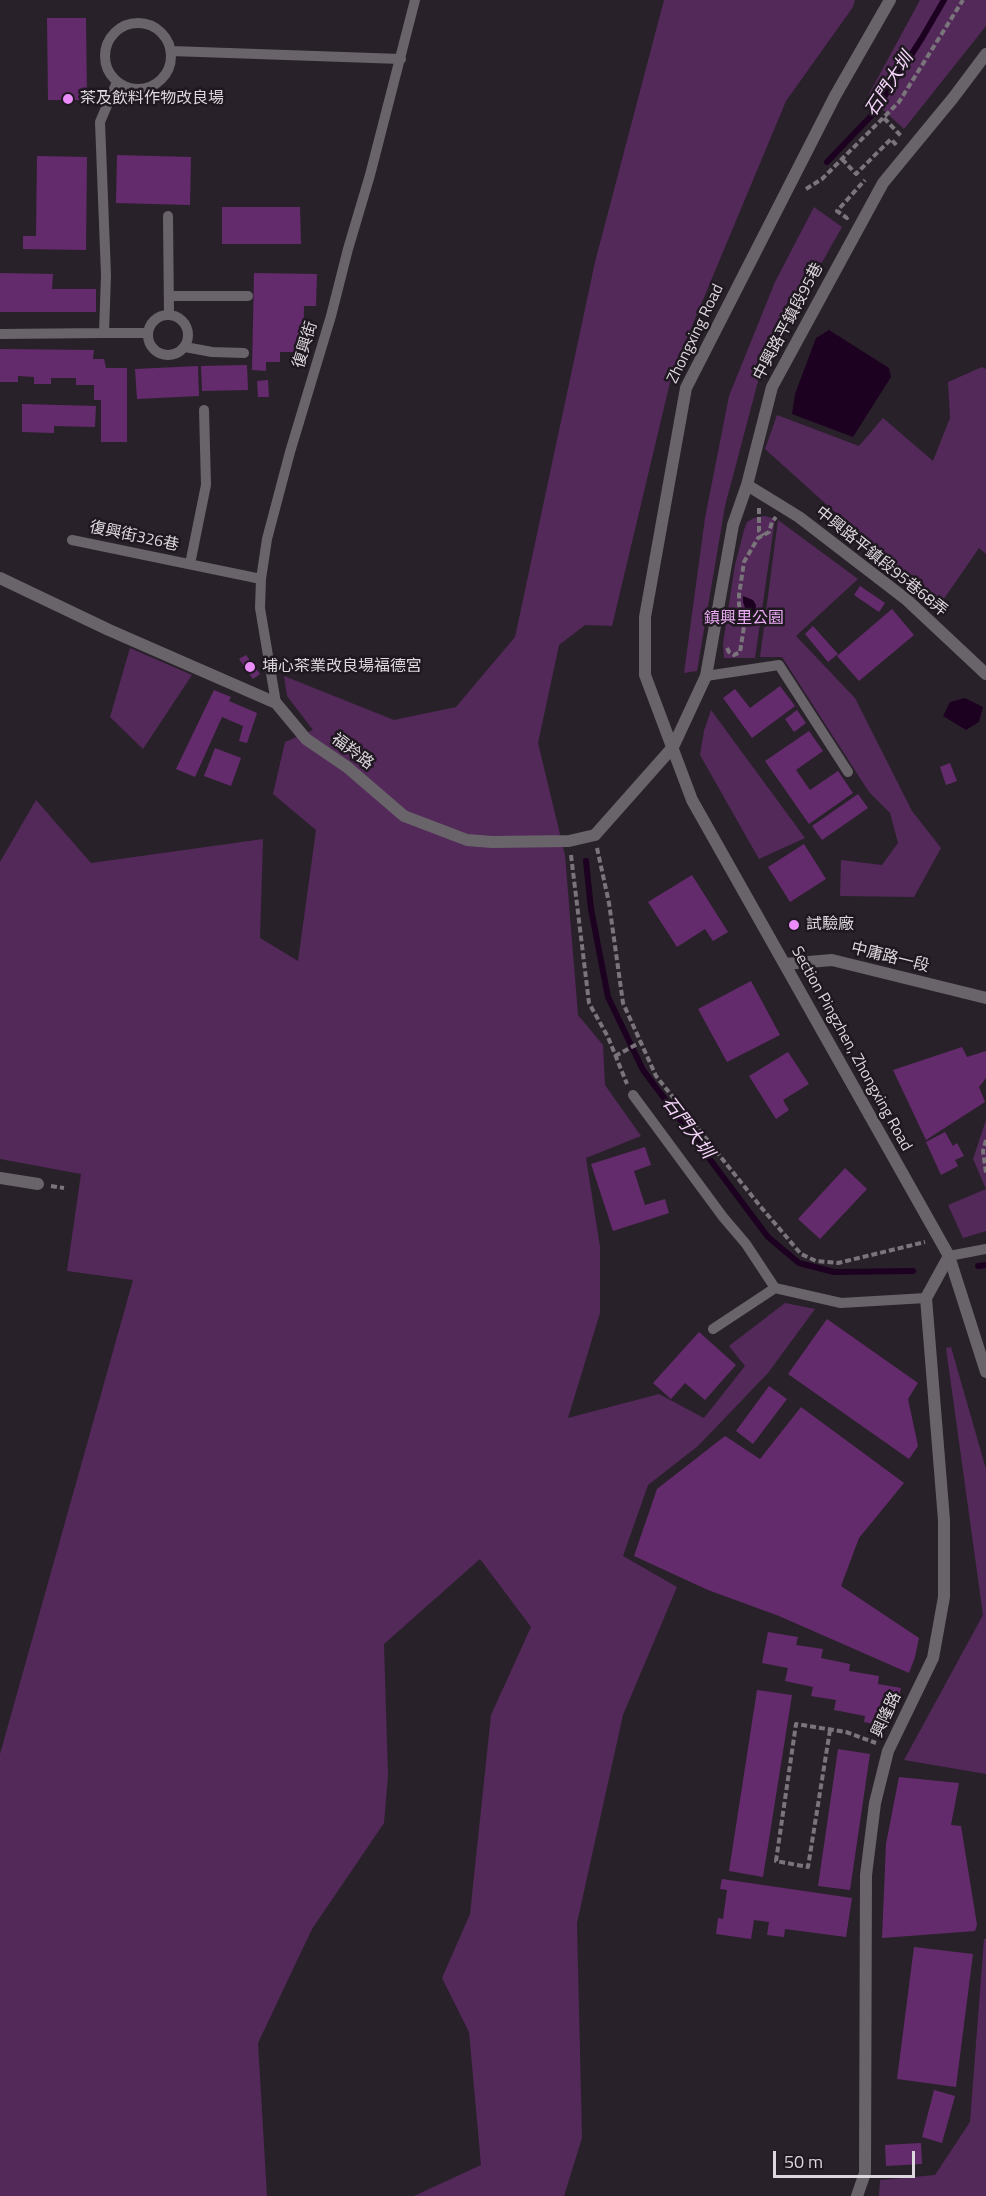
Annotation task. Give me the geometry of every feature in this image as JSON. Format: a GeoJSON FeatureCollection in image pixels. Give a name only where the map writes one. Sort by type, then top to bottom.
{"type":"FeatureCollection","features":[{"type":"Feature","properties":{"kind":"street","name":"Zhongxing Road"},"geometry":{"type":"LineString","coordinates":[[673,747],[645,675],[645,617],[686,388],[835,96],[890,0]]}},
{"type":"Feature","properties":{"kind":"street","name":"中興路平鎮段95巷"},"geometry":{"type":"LineString","coordinates":[[673,747],[706,676],[733,525],[747,485],[772,387],[883,183],[986,54]]}},
{"type":"Feature","properties":{"kind":"street","name":"中興路平鎮段95巷68弄"},"geometry":{"type":"LineString","coordinates":[[747,485],[785,508],[907,600],[986,674]]}},
{"type":"Feature","properties":{"kind":"street","name":"福羚路"},"geometry":{"type":"LineString","coordinates":[[0,578],[109,630],[276,703],[306,738],[348,767],[404,816],[467,840],[569,841],[595,836]]}},
{"type":"Feature","properties":{"kind":"street"},"geometry":{"type":"LineString","coordinates":[[595,836],[673,747]]}},
{"type":"Feature","properties":{"kind":"street","name":"Section Pingzhen, Zhongxing Road"},"geometry":{"type":"LineString","coordinates":[[673,747],[692,800],[949,1256],[986,1372]]}},
{"type":"Feature","properties":{"kind":"street","name":"中庸路一段"},"geometry":{"type":"LineString","coordinates":[[785,964],[832,960],[986,998]]}},
{"type":"Feature","properties":{"kind":"street"},"geometry":{"type":"LineString","coordinates":[[0,1178],[38,1184]]}},
{"type":"Feature","properties":{"kind":"street"},"geometry":{"type":"LineString","coordinates":[[926,1298],[949,1256]]}},
{"type":"Feature","properties":{"kind":"street","name":"興隆路"},"geometry":{"type":"LineString","coordinates":[[857,2196],[865,2173],[867,1875],[874,1803],[888,1752],[933,1658],[944,1597],[944,1520],[926,1298]]}},
{"type":"Feature","properties":{"kind":"lane","name":"復興街"},"geometry":{"type":"LineString","coordinates":[[276,703],[260,608],[261,579],[267,539],[370,175],[415,0]]}},
{"type":"Feature","properties":{"kind":"lane"},"geometry":{"type":"LineString","coordinates":[[141,22],[161,32],[171,51],[166,73],[149,87],[138,89],[117,82],[105,64],[104,53],[112,34],[131,23],[141,22]]}},
{"type":"Feature","properties":{"kind":"lane"},"geometry":{"type":"LineString","coordinates":[[171,51],[401,59]]}},
{"type":"Feature","properties":{"kind":"lane"},"geometry":{"type":"LineString","coordinates":[[104,333],[106,275],[100,122],[117,82]]}},
{"type":"Feature","properties":{"kind":"lane"},"geometry":{"type":"LineString","coordinates":[[168,216],[169,315]]}},
{"type":"Feature","properties":{"kind":"lane"},"geometry":{"type":"LineString","coordinates":[[169,296],[248,296]]}},
{"type":"Feature","properties":{"kind":"lane"},"geometry":{"type":"LineString","coordinates":[[169,315],[178,318],[187,327],[189,334],[185,347],[174,355],[161,354],[150,346],[148,333],[153,321],[169,315]]}},
{"type":"Feature","properties":{"kind":"lane"},"geometry":{"type":"LineString","coordinates":[[0,334],[148,333]]}},
{"type":"Feature","properties":{"kind":"lane"},"geometry":{"type":"LineString","coordinates":[[185,347],[213,352],[244,352]]}},
{"type":"Feature","properties":{"kind":"lane","name":"復興街326巷"},"geometry":{"type":"LineString","coordinates":[[190,564],[207,486],[204,410]]}},
{"type":"Feature","properties":{"kind":"lane","name":"復興街326巷"},"geometry":{"type":"LineString","coordinates":[[72,540],[261,579]]}},
{"type":"Feature","properties":{"kind":"lane"},"geometry":{"type":"LineString","coordinates":[[706,676],[779,665],[848,772]]}},
{"type":"Feature","properties":{"kind":"lane"},"geometry":{"type":"LineString","coordinates":[[633,1095],[723,1217],[746,1244],[775,1288],[842,1303],[926,1298]]}},
{"type":"Feature","properties":{"kind":"lane"},"geometry":{"type":"LineString","coordinates":[[949,1256],[986,1249]]}},
{"type":"Feature","properties":{"kind":"lane"},"geometry":{"type":"LineString","coordinates":[[713,1329],[775,1288]]}},
{"type":"Feature","properties":{"kind":"path"},"geometry":{"type":"LineString","coordinates":[[804,190],[822,178],[899,102],[963,0]]}},
{"type":"Feature","properties":{"kind":"path"},"geometry":{"type":"LineString","coordinates":[[884,118],[912,148]]}},
{"type":"Feature","properties":{"kind":"path"},"geometry":{"type":"LineString","coordinates":[[758,492],[759,531],[763,536]]}},
{"type":"Feature","properties":{"kind":"path"},"geometry":{"type":"LineString","coordinates":[[727,643],[731,654],[740,652],[745,625],[739,595],[743,566],[758,538],[769,532],[771,522],[785,508]]}},
{"type":"Feature","properties":{"kind":"path"},"geometry":{"type":"LineString","coordinates":[[595,836],[609,903],[623,1003],[656,1076],[801,1254],[816,1261],[838,1263],[878,1255],[939,1238]]}},
{"type":"Feature","properties":{"kind":"path"},"geometry":{"type":"LineString","coordinates":[[569,841],[589,1003],[608,1037],[633,1095]]}},
{"type":"Feature","properties":{"kind":"path"},"geometry":{"type":"LineString","coordinates":[[615,1056],[641,1042]]}},
{"type":"Feature","properties":{"kind":"path"},"geometry":{"type":"LineString","coordinates":[[986,1140],[982,1151],[986,1173]]}},
{"type":"Feature","properties":{"kind":"path"},"geometry":{"type":"LineString","coordinates":[[830,1730],[808,1867],[776,1861],[796,1724],[846,1732],[883,1745],[888,1752]]}},
{"type":"Feature","properties":{"kind":"green space"},"geometry":{"type":"Polygon","coordinates":[[[664,0],[855,0],[853,7],[786,101],[672,374],[612,626],[585,625],[559,645],[538,743],[565,855],[578,1015],[603,1045],[605,1085],[641,1136],[586,1158],[600,1247],[600,1313],[568,1418],[659,1394],[704,1418],[745,1366],[729,1346],[785,1303],[815,1309],[768,1373],[698,1446],[648,1485],[623,1556],[677,1587],[623,1715],[577,1923],[582,2138],[564,2196],[414,2196],[481,2165],[469,2032],[442,1978],[470,1914],[491,1715],[531,1627],[480,1559],[384,1644],[388,1776],[384,1823],[312,1929],[258,2043],[267,2196],[0,2196],[0,1754],[133,1280],[67,1271],[81,1174],[0,1159],[0,862],[36,800],[91,863],[263,839],[260,938],[298,961],[316,830],[273,794],[285,742],[313,730],[287,696],[284,676],[394,720],[456,707],[515,637],[595,262],[664,0]]]}},
{"type":"Feature","properties":{"kind":"green space"},"geometry":{"type":"Polygon","coordinates":[[[920,0],[986,0],[986,26],[904,129],[868,96],[920,0]]]}},
{"type":"Feature","properties":{"kind":"green space"},"geometry":{"type":"Polygon","coordinates":[[[814,207],[842,227],[761,370],[725,506],[697,671],[684,673],[705,518],[729,396],[775,282],[814,207]]]}},
{"type":"Feature","properties":{"kind":"green space"},"geometry":{"type":"Polygon","coordinates":[[[982,367],[986,369],[986,554],[979,548],[939,606],[765,449],[777,415],[859,446],[883,418],[933,461],[950,418],[948,382],[982,367]]]}},
{"type":"Feature","properties":{"kind":"green space","name":"鎮興里公園"},"geometry":{"type":"Polygon","coordinates":[[[765,516],[775,519],[755,658],[724,658],[723,644],[735,565],[744,530],[747,522],[765,516]]]}},
{"type":"Feature","properties":{"kind":"green space"},"geometry":{"type":"Polygon","coordinates":[[[778,520],[858,579],[796,636],[855,698],[912,811],[941,848],[914,897],[840,896],[841,860],[882,865],[898,843],[890,813],[869,792],[782,657],[760,657],[778,520]]]}},
{"type":"Feature","properties":{"kind":"green space"},"geometry":{"type":"Polygon","coordinates":[[[130,648],[192,675],[143,749],[110,717],[130,648]]]}},
{"type":"Feature","properties":{"kind":"green space"},"geometry":{"type":"Polygon","coordinates":[[[711,710],[805,838],[759,859],[700,755],[704,731],[711,710]]]}},
{"type":"Feature","properties":{"kind":"green space"},"geometry":{"type":"Polygon","coordinates":[[[986,1120],[986,1189],[973,1159],[986,1120]]]}},
{"type":"Feature","properties":{"kind":"green space"},"geometry":{"type":"Polygon","coordinates":[[[986,1189],[986,1231],[963,1238],[948,1205],[986,1189]]]}},
{"type":"Feature","properties":{"kind":"green space"},"geometry":{"type":"Polygon","coordinates":[[[951,1347],[986,1469],[986,1774],[904,1760],[983,1615],[946,1348],[951,1347]]]}},
{"type":"Feature","properties":{"kind":"green space"},"geometry":{"type":"Polygon","coordinates":[[[984,1939],[986,1939],[986,2196],[879,2196],[880,2180],[935,2175],[970,2122],[984,1939]]]}},
{"type":"Feature","properties":{"kind":"shaded area"},"geometry":{"type":"Polygon","coordinates":[[[829,330],[889,368],[891,377],[853,437],[792,414],[795,394],[816,338],[829,330]]]}},
{"type":"Feature","properties":{"kind":"shaded area"},"geometry":{"type":"Polygon","coordinates":[[[743,596],[753,600],[756,605],[754,623],[751,624],[743,596]]]}},
{"type":"Feature","properties":{"kind":"shaded area"},"geometry":{"type":"Polygon","coordinates":[[[965,698],[983,707],[979,722],[966,730],[943,716],[950,702],[965,698]]]}},
{"type":"Feature","properties":{"kind":"building"},"geometry":{"type":"Polygon","coordinates":[[[47,18],[86,18],[87,100],[48,100],[47,18]]]}},
{"type":"Feature","properties":{"kind":"building"},"geometry":{"type":"Polygon","coordinates":[[[117,155],[191,157],[190,205],[116,203],[117,155]]]}},
{"type":"Feature","properties":{"kind":"building"},"geometry":{"type":"Polygon","coordinates":[[[37,156],[87,157],[86,250],[23,249],[23,236],[36,236],[37,156]]]}},
{"type":"Feature","properties":{"kind":"building"},"geometry":{"type":"Polygon","coordinates":[[[222,207],[300,207],[301,244],[222,244],[222,207]]]}},
{"type":"Feature","properties":{"kind":"building"},"geometry":{"type":"Polygon","coordinates":[[[0,273],[53,274],[52,289],[96,289],[96,312],[0,312],[0,273]]]}},
{"type":"Feature","properties":{"kind":"building"},"geometry":{"type":"Polygon","coordinates":[[[254,273],[317,274],[316,306],[304,306],[303,352],[280,352],[280,362],[266,362],[266,371],[252,370],[254,273]]]}},
{"type":"Feature","properties":{"kind":"building"},"geometry":{"type":"Polygon","coordinates":[[[0,349],[94,350],[93,359],[104,359],[106,368],[127,368],[127,442],[101,442],[101,400],[94,400],[94,385],[76,385],[76,378],[51,378],[51,384],[34,384],[34,377],[18,376],[18,382],[0,382],[0,349]]]}},
{"type":"Feature","properties":{"kind":"building"},"geometry":{"type":"Polygon","coordinates":[[[247,365],[248,390],[202,391],[201,366],[247,365]]]}},
{"type":"Feature","properties":{"kind":"building"},"geometry":{"type":"Polygon","coordinates":[[[198,366],[199,396],[137,399],[135,369],[198,366]]]}},
{"type":"Feature","properties":{"kind":"building"},"geometry":{"type":"Polygon","coordinates":[[[268,380],[269,397],[258,397],[257,381],[268,380]]]}},
{"type":"Feature","properties":{"kind":"building"},"geometry":{"type":"Polygon","coordinates":[[[22,404],[96,406],[95,427],[54,426],[54,433],[22,432],[22,404]]]}},
{"type":"Feature","properties":{"kind":"building"},"geometry":{"type":"Polygon","coordinates":[[[860,586],[885,603],[879,612],[854,595],[860,586]]]}},
{"type":"Feature","properties":{"kind":"building"},"geometry":{"type":"Polygon","coordinates":[[[892,609],[914,635],[859,681],[837,656],[892,609]]]}},
{"type":"Feature","properties":{"kind":"building"},"geometry":{"type":"Polygon","coordinates":[[[813,626],[838,654],[828,662],[805,634],[813,626]]]}},
{"type":"Feature","properties":{"kind":"building","name":"埔心茶業改良場福德宮"},"geometry":{"type":"Polygon","coordinates":[[[246,655],[260,674],[253,679],[239,659],[246,655]]]}},
{"type":"Feature","properties":{"kind":"building"},"geometry":{"type":"Polygon","coordinates":[[[780,686],[795,706],[752,738],[723,698],[735,689],[750,708],[780,686]]]}},
{"type":"Feature","properties":{"kind":"building"},"geometry":{"type":"Polygon","coordinates":[[[214,690],[231,697],[229,701],[257,713],[247,743],[239,741],[243,726],[222,717],[195,777],[176,769],[214,690]]]}},
{"type":"Feature","properties":{"kind":"building"},"geometry":{"type":"Polygon","coordinates":[[[797,710],[806,723],[794,732],[785,719],[797,710]]]}},
{"type":"Feature","properties":{"kind":"building"},"geometry":{"type":"Polygon","coordinates":[[[809,731],[823,751],[796,770],[810,790],[838,771],[853,793],[809,824],[765,761],[809,731]]]}},
{"type":"Feature","properties":{"kind":"building"},"geometry":{"type":"Polygon","coordinates":[[[215,748],[241,758],[231,786],[204,776],[215,748]]]}},
{"type":"Feature","properties":{"kind":"building"},"geometry":{"type":"Polygon","coordinates":[[[950,763],[957,781],[946,785],[940,767],[950,763]]]}},
{"type":"Feature","properties":{"kind":"building"},"geometry":{"type":"Polygon","coordinates":[[[858,794],[868,808],[822,840],[812,826],[858,794]]]}},
{"type":"Feature","properties":{"kind":"building"},"geometry":{"type":"Polygon","coordinates":[[[804,844],[826,879],[790,902],[768,867],[804,844]]]}},
{"type":"Feature","properties":{"kind":"building"},"geometry":{"type":"Polygon","coordinates":[[[692,875],[728,932],[713,941],[705,929],[677,947],[648,902],[692,875]]]}},
{"type":"Feature","properties":{"kind":"building"},"geometry":{"type":"Polygon","coordinates":[[[751,981],[780,1035],[727,1062],[698,1009],[751,981]]]}},
{"type":"Feature","properties":{"kind":"building"},"geometry":{"type":"Polygon","coordinates":[[[962,1047],[967,1057],[986,1051],[986,1078],[979,1087],[985,1102],[926,1140],[893,1070],[962,1047]]]}},
{"type":"Feature","properties":{"kind":"building"},"geometry":{"type":"Polygon","coordinates":[[[788,1052],[809,1084],[783,1100],[789,1110],[776,1119],[749,1076],[788,1052]]]}},
{"type":"Feature","properties":{"kind":"building"},"geometry":{"type":"Polygon","coordinates":[[[945,1132],[953,1146],[957,1143],[964,1156],[955,1160],[958,1166],[941,1175],[926,1142],[945,1132]]]}},
{"type":"Feature","properties":{"kind":"building"},"geometry":{"type":"Polygon","coordinates":[[[645,1147],[651,1165],[634,1171],[645,1205],[665,1199],[669,1213],[613,1231],[591,1164],[645,1147]]]}},
{"type":"Feature","properties":{"kind":"building"},"geometry":{"type":"Polygon","coordinates":[[[845,1168],[867,1189],[820,1239],[798,1219],[845,1168]]]}},
{"type":"Feature","properties":{"kind":"building"},"geometry":{"type":"Polygon","coordinates":[[[827,1319],[918,1383],[908,1399],[918,1446],[909,1459],[788,1374],[827,1319]]]}},
{"type":"Feature","properties":{"kind":"building"},"geometry":{"type":"Polygon","coordinates":[[[699,1332],[736,1365],[705,1400],[685,1383],[671,1399],[653,1383],[699,1332]]]}},
{"type":"Feature","properties":{"kind":"building"},"geometry":{"type":"Polygon","coordinates":[[[769,1386],[787,1399],[753,1444],[736,1431],[769,1386]]]}},
{"type":"Feature","properties":{"kind":"building"},"geometry":{"type":"Polygon","coordinates":[[[801,1407],[904,1483],[859,1538],[841,1586],[919,1638],[909,1673],[779,1616],[708,1590],[634,1556],[657,1489],[725,1436],[760,1459],[801,1407]]]}},
{"type":"Feature","properties":{"kind":"building"},"geometry":{"type":"Polygon","coordinates":[[[768,1632],[798,1637],[796,1645],[823,1649],[821,1658],[850,1664],[849,1671],[879,1676],[878,1684],[901,1688],[883,1726],[864,1722],[865,1716],[834,1710],[836,1700],[811,1696],[813,1687],[785,1681],[788,1668],[762,1663],[768,1632]]]}},
{"type":"Feature","properties":{"kind":"building"},"geometry":{"type":"Polygon","coordinates":[[[757,1690],[792,1695],[763,1877],[729,1871],[757,1690]]]}},
{"type":"Feature","properties":{"kind":"building"},"geometry":{"type":"Polygon","coordinates":[[[838,1749],[870,1754],[850,1890],[818,1886],[838,1749]]]}},
{"type":"Feature","properties":{"kind":"building"},"geometry":{"type":"Polygon","coordinates":[[[899,1777],[959,1783],[951,1825],[961,1826],[977,1925],[975,1931],[882,1938],[886,1844],[899,1777]]]}},
{"type":"Feature","properties":{"kind":"building"},"geometry":{"type":"Polygon","coordinates":[[[722,1879],[852,1898],[846,1937],[785,1929],[784,1937],[767,1935],[769,1922],[754,1920],[751,1939],[716,1934],[718,1918],[723,1919],[727,1890],[720,1889],[722,1879]]]}},
{"type":"Feature","properties":{"kind":"building"},"geometry":{"type":"Polygon","coordinates":[[[914,1947],[973,1954],[956,2087],[897,2079],[914,1947]]]}},
{"type":"Feature","properties":{"kind":"building"},"geometry":{"type":"Polygon","coordinates":[[[934,2090],[955,2096],[942,2143],[922,2137],[934,2090]]]}},
{"type":"Feature","properties":{"kind":"building"},"geometry":{"type":"Polygon","coordinates":[[[921,2143],[922,2164],[886,2166],[885,2145],[921,2143]]]}},
{"type":"Feature","properties":{"kind":"waterway","name":"石門大圳"},"geometry":{"type":"LineString","coordinates":[[827,162],[873,114],[944,0]]}},
{"type":"Feature","properties":{"kind":"waterway","name":"石門大圳"},"geometry":{"type":"LineString","coordinates":[[586,861],[591,909],[608,997],[643,1070],[768,1237],[799,1263],[834,1272],[913,1271]]}},
{"type":"Feature","properties":{"kind":"waterway","name":"石門大圳"},"geometry":{"type":"LineString","coordinates":[[978,1266],[986,1265]]}},
{"type":"Feature","properties":{"kind":"place","name":"茶及飲料作物改良場"},"geometry":{"type":"Point","coordinates":[68,99]}},
{"type":"Feature","properties":{"kind":"place","name":"埔心茶業改良場福德宮"},"geometry":{"type":"Point","coordinates":[250,667]}},
{"type":"Feature","properties":{"kind":"place","name":"試驗廠"},"geometry":{"type":"Point","coordinates":[794,925]}}]}
